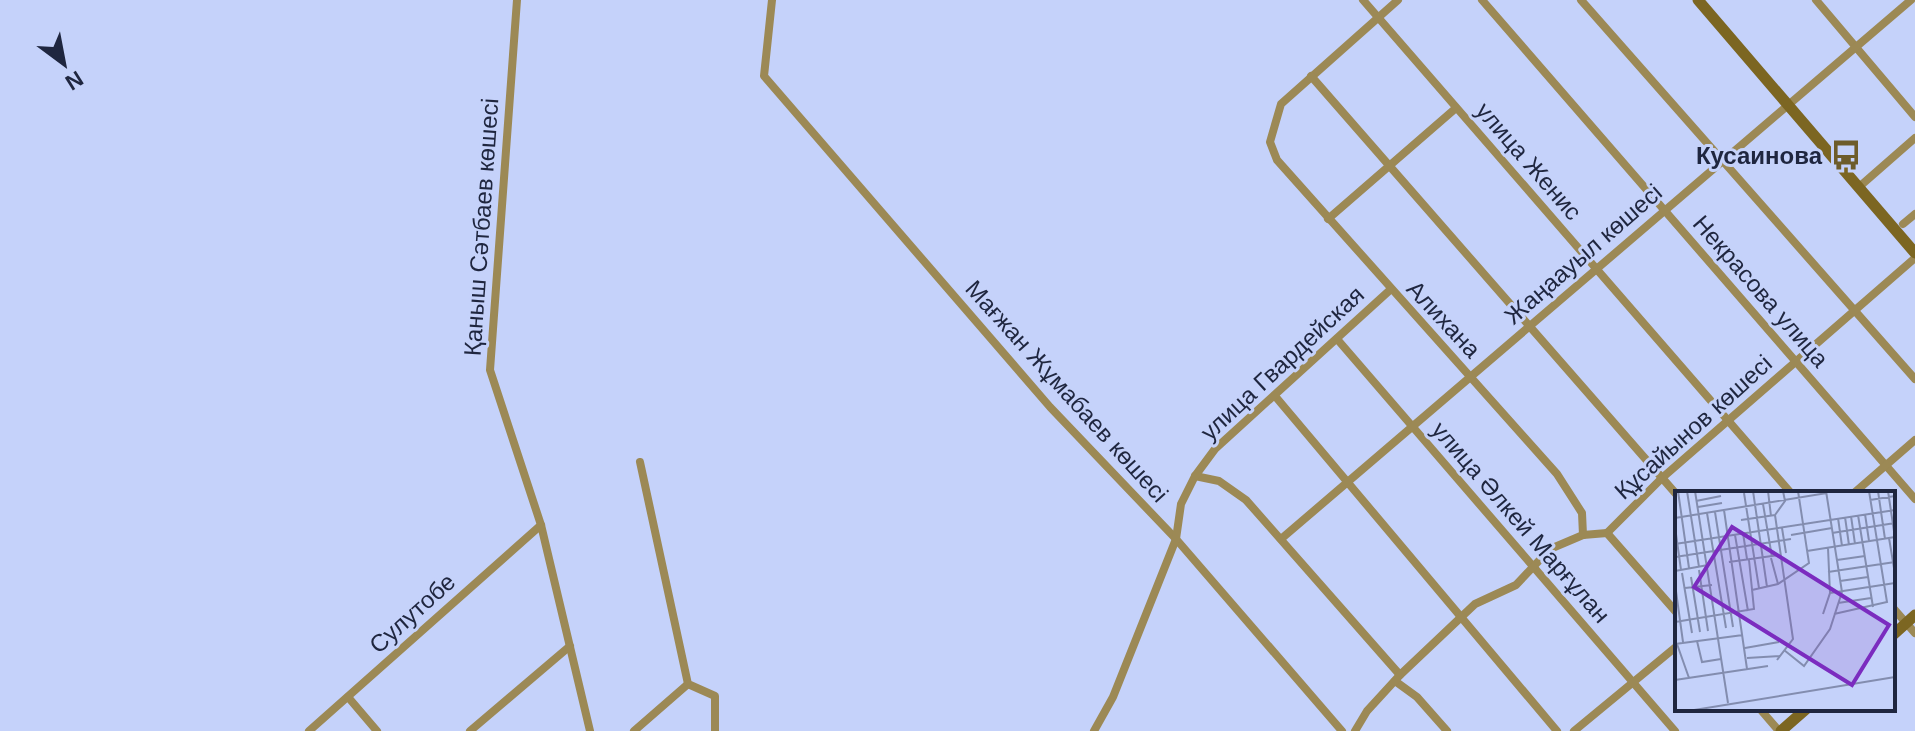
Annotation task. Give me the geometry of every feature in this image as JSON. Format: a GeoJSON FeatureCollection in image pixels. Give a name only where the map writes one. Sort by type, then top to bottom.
{"type":"FeatureCollection","features":[{"type":"Feature","properties":{"kind":"main road"},"geometry":{"type":"LineString","coordinates":[[1698,0],[1915,255]]}},
{"type":"Feature","properties":{"kind":"main road"},"geometry":{"type":"LineString","coordinates":[[1895,633],[1911,619]]}},
{"type":"Feature","properties":{"kind":"main road"},"geometry":{"type":"LineString","coordinates":[[1780,731],[1804,711]]}},
{"type":"Feature","properties":{"kind":"street","name":"Қаныш Сәтбаев көшесі"},"geometry":{"type":"LineString","coordinates":[[517,0],[490,370],[541,525],[590,731]]}},
{"type":"Feature","properties":{"kind":"street","name":"Мағжан Жұмабаев көшесі"},"geometry":{"type":"LineString","coordinates":[[772,0],[764,76],[1050,407],[1176,539],[1342,731]]}},
{"type":"Feature","properties":{"kind":"street","name":"улица Женис"},"geometry":{"type":"LineString","coordinates":[[1363,0],[1789,491]]}},
{"type":"Feature","properties":{"kind":"street"},"geometry":{"type":"LineString","coordinates":[[1398,0],[1311,76],[1675,493]]}},
{"type":"Feature","properties":{"kind":"street","name":"Некрасова улица"},"geometry":{"type":"LineString","coordinates":[[1482,0],[1915,499]]}},
{"type":"Feature","properties":{"kind":"street"},"geometry":{"type":"LineString","coordinates":[[1581,0],[1915,379]]}},
{"type":"Feature","properties":{"kind":"street"},"geometry":{"type":"LineString","coordinates":[[1816,0],[1915,117]]}},
{"type":"Feature","properties":{"kind":"street","name":"Жаңаауыл көшесі"},"geometry":{"type":"LineString","coordinates":[[1281,539],[1911,0]]}},
{"type":"Feature","properties":{"kind":"street","name":"Алихана"},"geometry":{"type":"LineString","coordinates":[[1311,76],[1281,104],[1270,142],[1277,160],[1573,495],[1582,513],[1583,535]]}},
{"type":"Feature","properties":{"kind":"street"},"geometry":{"type":"LineString","coordinates":[[1328,219],[1456,108]]}},
{"type":"Feature","properties":{"kind":"street"},"geometry":{"type":"LineString","coordinates":[[1859,187],[1915,138]]}},
{"type":"Feature","properties":{"kind":"street"},"geometry":{"type":"LineString","coordinates":[[1903,224],[1915,214]]}},
{"type":"Feature","properties":{"kind":"street","name":"Құсайынов көшесі"},"geometry":{"type":"LineString","coordinates":[[1607,533],[1662,478],[1915,255]]}},
{"type":"Feature","properties":{"kind":"street","name":"улица Гвардейская"},"geometry":{"type":"LineString","coordinates":[[1094,731],[1113,697],[1176,539],[1181,504],[1195,476],[1215,449],[1390,290]]}},
{"type":"Feature","properties":{"kind":"street","name":"улица Әлкей Марғұлан"},"geometry":{"type":"LineString","coordinates":[[1337,339],[1675,731]]}},
{"type":"Feature","properties":{"kind":"street"},"geometry":{"type":"LineString","coordinates":[[1275,396],[1557,731]]}},
{"type":"Feature","properties":{"kind":"street"},"geometry":{"type":"LineString","coordinates":[[1856,491],[1915,440]]}},
{"type":"Feature","properties":{"kind":"street"},"geometry":{"type":"LineString","coordinates":[[640,462],[688,684]]}},
{"type":"Feature","properties":{"kind":"street"},"geometry":{"type":"LineString","coordinates":[[1195,476],[1207,477],[1246,500],[1447,731]]}},
{"type":"Feature","properties":{"kind":"street","name":"Сулутобе"},"geometry":{"type":"LineString","coordinates":[[309,731],[541,525]]}},
{"type":"Feature","properties":{"kind":"street"},"geometry":{"type":"LineString","coordinates":[[1355,731],[1367,711],[1398,678],[1475,604],[1516,585],[1550,549],[1583,535],[1607,533],[1675,611]]}},
{"type":"Feature","properties":{"kind":"street"},"geometry":{"type":"LineString","coordinates":[[1911,619],[1915,633]]}},
{"type":"Feature","properties":{"kind":"street"},"geometry":{"type":"LineString","coordinates":[[470,731],[570,646]]}},
{"type":"Feature","properties":{"kind":"street"},"geometry":{"type":"LineString","coordinates":[[1574,731],[1675,648]]}},
{"type":"Feature","properties":{"kind":"street"},"geometry":{"type":"LineString","coordinates":[[634,731],[688,684]]}},
{"type":"Feature","properties":{"kind":"street"},"geometry":{"type":"LineString","coordinates":[[688,684],[715,696],[715,731]]}},
{"type":"Feature","properties":{"kind":"street"},"geometry":{"type":"LineString","coordinates":[[348,697],[377,731]]}},
{"type":"Feature","properties":{"kind":"street"},"geometry":{"type":"LineString","coordinates":[[1762,711],[1780,731]]}},
{"type":"Feature","properties":{"kind":"place","name":"Кусаинова"},"geometry":{"type":"Point","coordinates":[1846,155]}}]}
